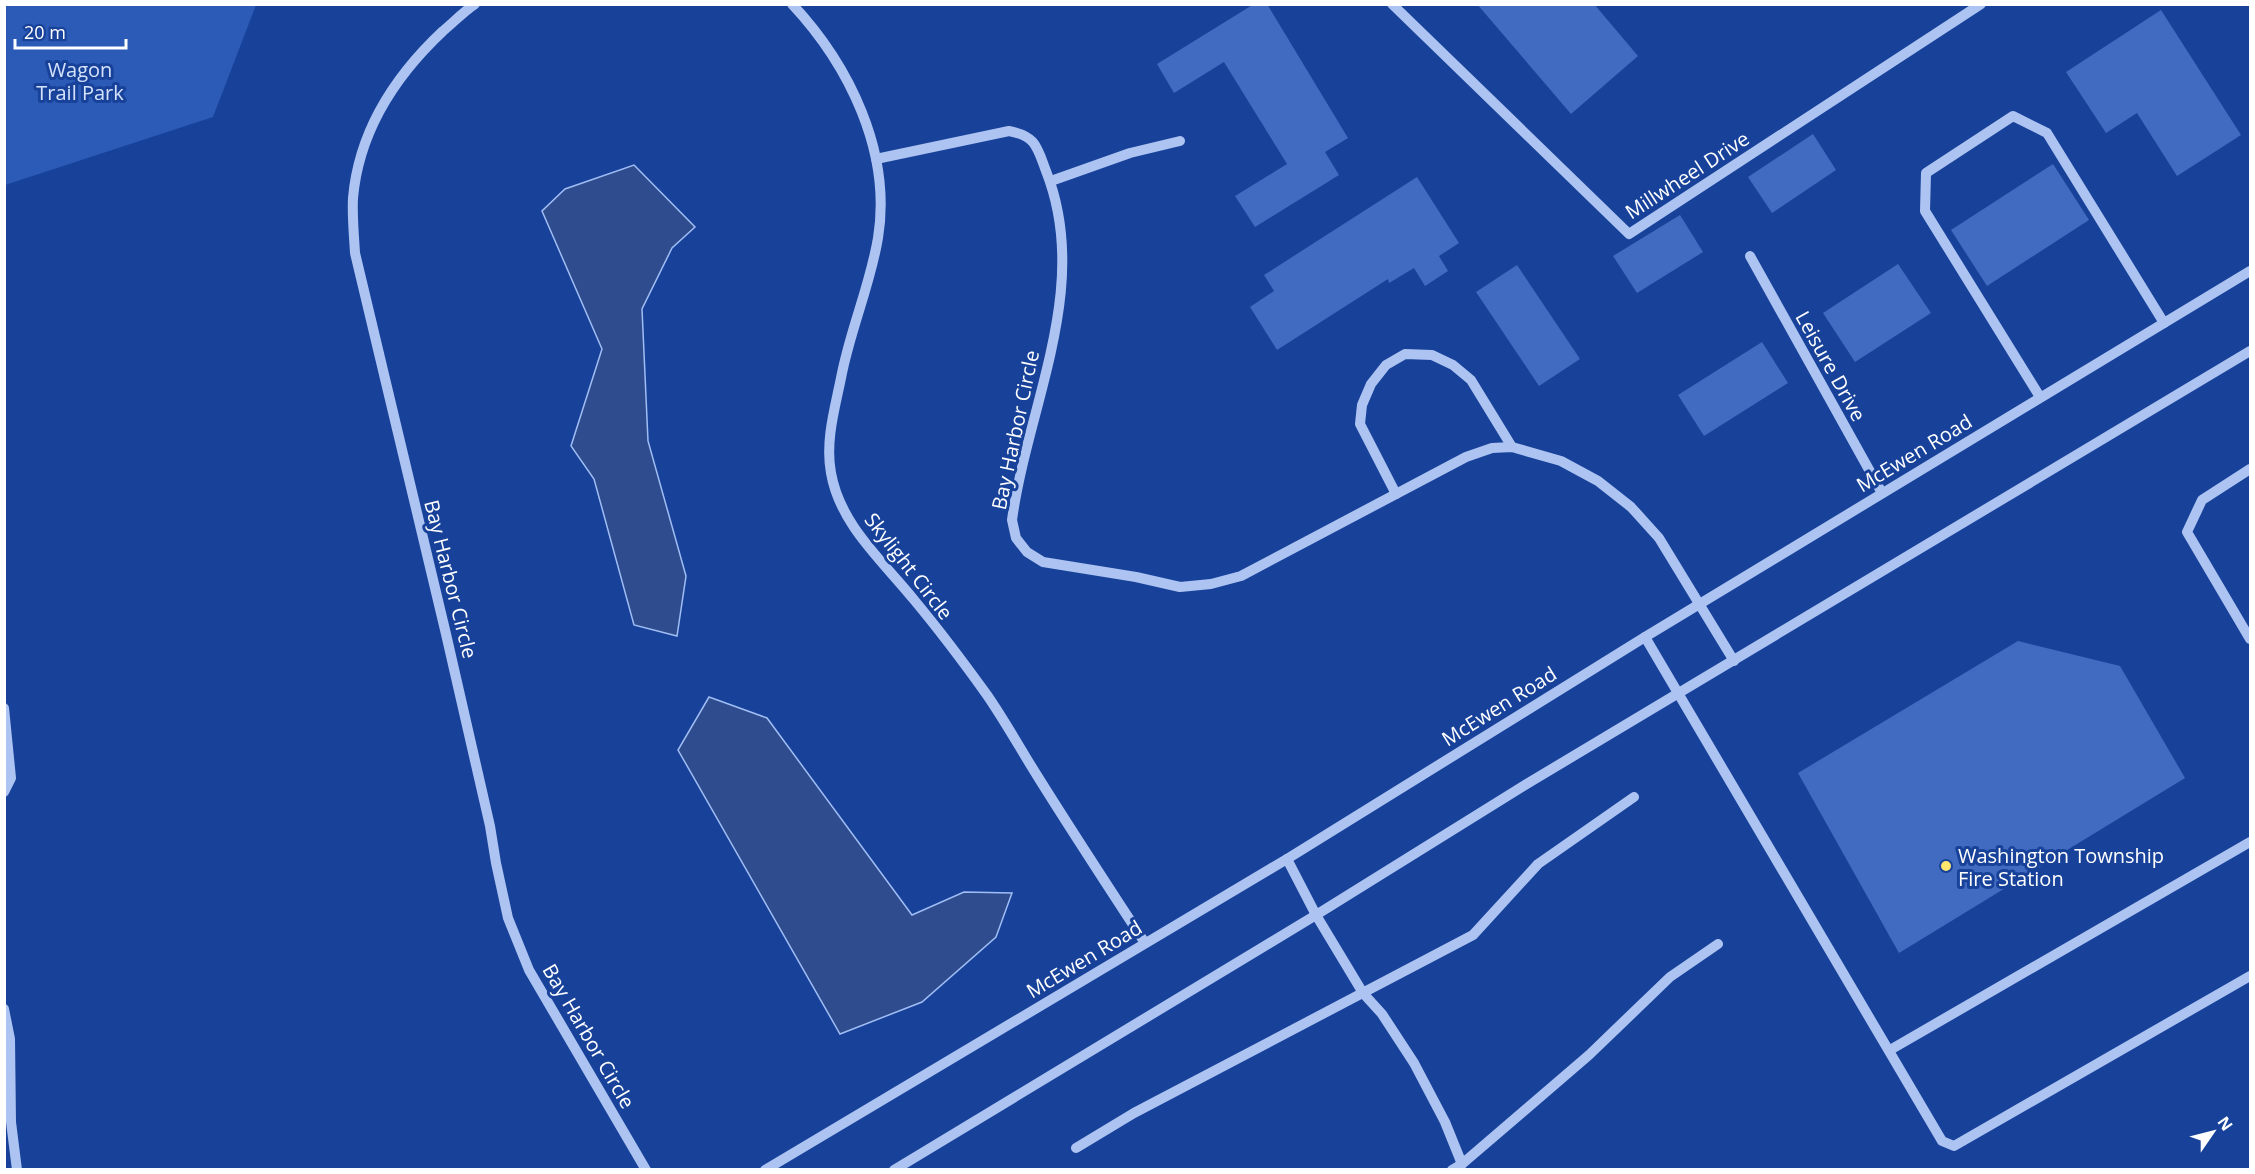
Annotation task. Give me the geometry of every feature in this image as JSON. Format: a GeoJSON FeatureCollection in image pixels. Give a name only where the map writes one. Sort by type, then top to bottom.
{"type":"FeatureCollection","features":[{"type":"Feature","properties":{"kind":"street","name":"Bay Harbor Circle"},"geometry":{"type":"LineString","coordinates":[[475,4],[424,49],[395,84],[375,119],[361,158],[353,198],[355,254],[490,826],[508,918],[529,970],[646,1170]]}},
{"type":"Feature","properties":{"kind":"street"},"geometry":{"type":"LineString","coordinates":[[792,4],[814,28],[841,68],[861,111],[876,159]]}},
{"type":"Feature","properties":{"kind":"street","name":"Millwheel Drive"},"geometry":{"type":"LineString","coordinates":[[1392,4],[1629,234],[1981,4]]}},
{"type":"Feature","properties":{"kind":"street"},"geometry":{"type":"LineString","coordinates":[[2040,397],[1925,211],[1926,173],[2013,116],[2048,133],[2164,323]]}},
{"type":"Feature","properties":{"kind":"street","name":"Bay Harbor Circle"},"geometry":{"type":"LineString","coordinates":[[876,159],[1009,131],[1025,134],[1036,144],[1051,181],[1059,215],[1064,261],[1062,295],[1012,519],[1016,538],[1027,552],[1043,562],[1136,577],[1170,585],[1211,584],[1241,576],[1466,457],[1492,448],[1512,447],[1561,461],[1598,481],[1631,507],[1659,538],[1734,661]]}},
{"type":"Feature","properties":{"kind":"street"},"geometry":{"type":"LineString","coordinates":[[1051,181],[1130,153],[1180,141]]}},
{"type":"Feature","properties":{"kind":"street","name":"Skylight Circle"},"geometry":{"type":"LineString","coordinates":[[876,159],[880,192],[878,236],[869,279],[846,353],[829,441],[831,472],[840,503],[856,531],[915,601],[988,697],[1145,944]]}},
{"type":"Feature","properties":{"kind":"street","name":"Leisure Drive"},"geometry":{"type":"LineString","coordinates":[[1750,256],[1882,493]]}},
{"type":"Feature","properties":{"kind":"street","name":"McEwen Road"},"geometry":{"type":"LineString","coordinates":[[765,1170],[1287,859],[1645,637],[2250,271]]}},
{"type":"Feature","properties":{"kind":"street"},"geometry":{"type":"LineString","coordinates":[[894,1170],[1316,915],[1530,782],[2250,351]]}},
{"type":"Feature","properties":{"kind":"street"},"geometry":{"type":"LineString","coordinates":[[1396,494],[1360,424],[1362,405],[1371,384],[1386,366],[1405,354],[1432,355],[1453,364],[1471,380],[1512,447]]}},
{"type":"Feature","properties":{"kind":"street"},"geometry":{"type":"LineString","coordinates":[[2250,469],[2202,500],[2187,532],[2250,639]]}},
{"type":"Feature","properties":{"kind":"street"},"geometry":{"type":"LineString","coordinates":[[1645,637],[1942,1141],[1954,1146],[2250,976]]}},
{"type":"Feature","properties":{"kind":"street"},"geometry":{"type":"LineString","coordinates":[[4,708],[11,778],[4,792]]}},
{"type":"Feature","properties":{"kind":"street"},"geometry":{"type":"LineString","coordinates":[[1076,1148],[1134,1113],[1473,934],[1538,864],[1634,797]]}},
{"type":"Feature","properties":{"kind":"street"},"geometry":{"type":"LineString","coordinates":[[1890,1050],[2250,842]]}},
{"type":"Feature","properties":{"kind":"street"},"geometry":{"type":"LineString","coordinates":[[1287,859],[1316,915],[1364,993],[1382,1014],[1414,1063],[1444,1122],[1457,1167],[1588,1055],[1670,977],[1718,944]]}},
{"type":"Feature","properties":{"kind":"street"},"geometry":{"type":"LineString","coordinates":[[4,1009],[10,1039],[11,1122],[17,1170]]}},
{"type":"Feature","properties":{"kind":"green space","name":"Wagon Trail Park"},"geometry":{"type":"Polygon","coordinates":[[[4,5],[256,5],[213,117],[5,185],[4,5]]]}},
{"type":"Feature","properties":{"kind":"shaded area"},"geometry":{"type":"Polygon","coordinates":[[[634,165],[695,227],[672,248],[642,309],[648,441],[686,576],[677,636],[634,625],[594,479],[571,446],[602,349],[542,211],[565,189],[634,165]]]}},
{"type":"Feature","properties":{"kind":"shaded area"},"geometry":{"type":"Polygon","coordinates":[[[709,697],[767,718],[912,915],[964,892],[1012,893],[996,937],[922,1002],[840,1034],[678,750],[709,697]]]}},
{"type":"Feature","properties":{"kind":"building"},"geometry":{"type":"Polygon","coordinates":[[[1254,4],[1267,4],[1348,138],[1325,152],[1339,175],[1255,227],[1235,196],[1287,164],[1224,62],[1174,93],[1157,64],[1254,4]]]}},
{"type":"Feature","properties":{"kind":"building"},"geometry":{"type":"Polygon","coordinates":[[[1477,4],[1594,4],[1638,56],[1571,114],[1477,4]]]}},
{"type":"Feature","properties":{"kind":"building"},"geometry":{"type":"Polygon","coordinates":[[[2161,10],[2241,135],[2177,176],[2137,113],[2106,133],[2066,72],[2161,10]]]}},
{"type":"Feature","properties":{"kind":"building"},"geometry":{"type":"Polygon","coordinates":[[[1813,134],[1836,170],[1772,213],[1748,177],[1813,134]]]}},
{"type":"Feature","properties":{"kind":"building"},"geometry":{"type":"Polygon","coordinates":[[[2053,164],[2089,220],[1987,286],[1951,230],[2053,164]]]}},
{"type":"Feature","properties":{"kind":"building"},"geometry":{"type":"Polygon","coordinates":[[[1417,177],[1459,243],[1439,256],[1448,271],[1425,286],[1414,268],[1389,283],[1388,279],[1277,350],[1250,307],[1274,291],[1264,275],[1417,177]]]}},
{"type":"Feature","properties":{"kind":"building"},"geometry":{"type":"Polygon","coordinates":[[[1680,215],[1703,252],[1637,293],[1613,256],[1680,215]]]}},
{"type":"Feature","properties":{"kind":"building"},"geometry":{"type":"Polygon","coordinates":[[[1898,264],[1931,313],[1855,362],[1823,313],[1898,264]]]}},
{"type":"Feature","properties":{"kind":"building"},"geometry":{"type":"Polygon","coordinates":[[[1517,265],[1580,359],[1539,386],[1476,292],[1517,265]]]}},
{"type":"Feature","properties":{"kind":"building"},"geometry":{"type":"Polygon","coordinates":[[[1762,342],[1788,383],[1704,436],[1678,395],[1762,342]]]}},
{"type":"Feature","properties":{"kind":"building","name":"Washington Township Fire Station"},"geometry":{"type":"Polygon","coordinates":[[[2018,641],[2120,666],[2185,778],[1899,953],[1798,773],[2018,641]]]}},
{"type":"Feature","properties":{"kind":"place","name":"Washington Township Fire Station"},"geometry":{"type":"Point","coordinates":[1946,866]}}]}
